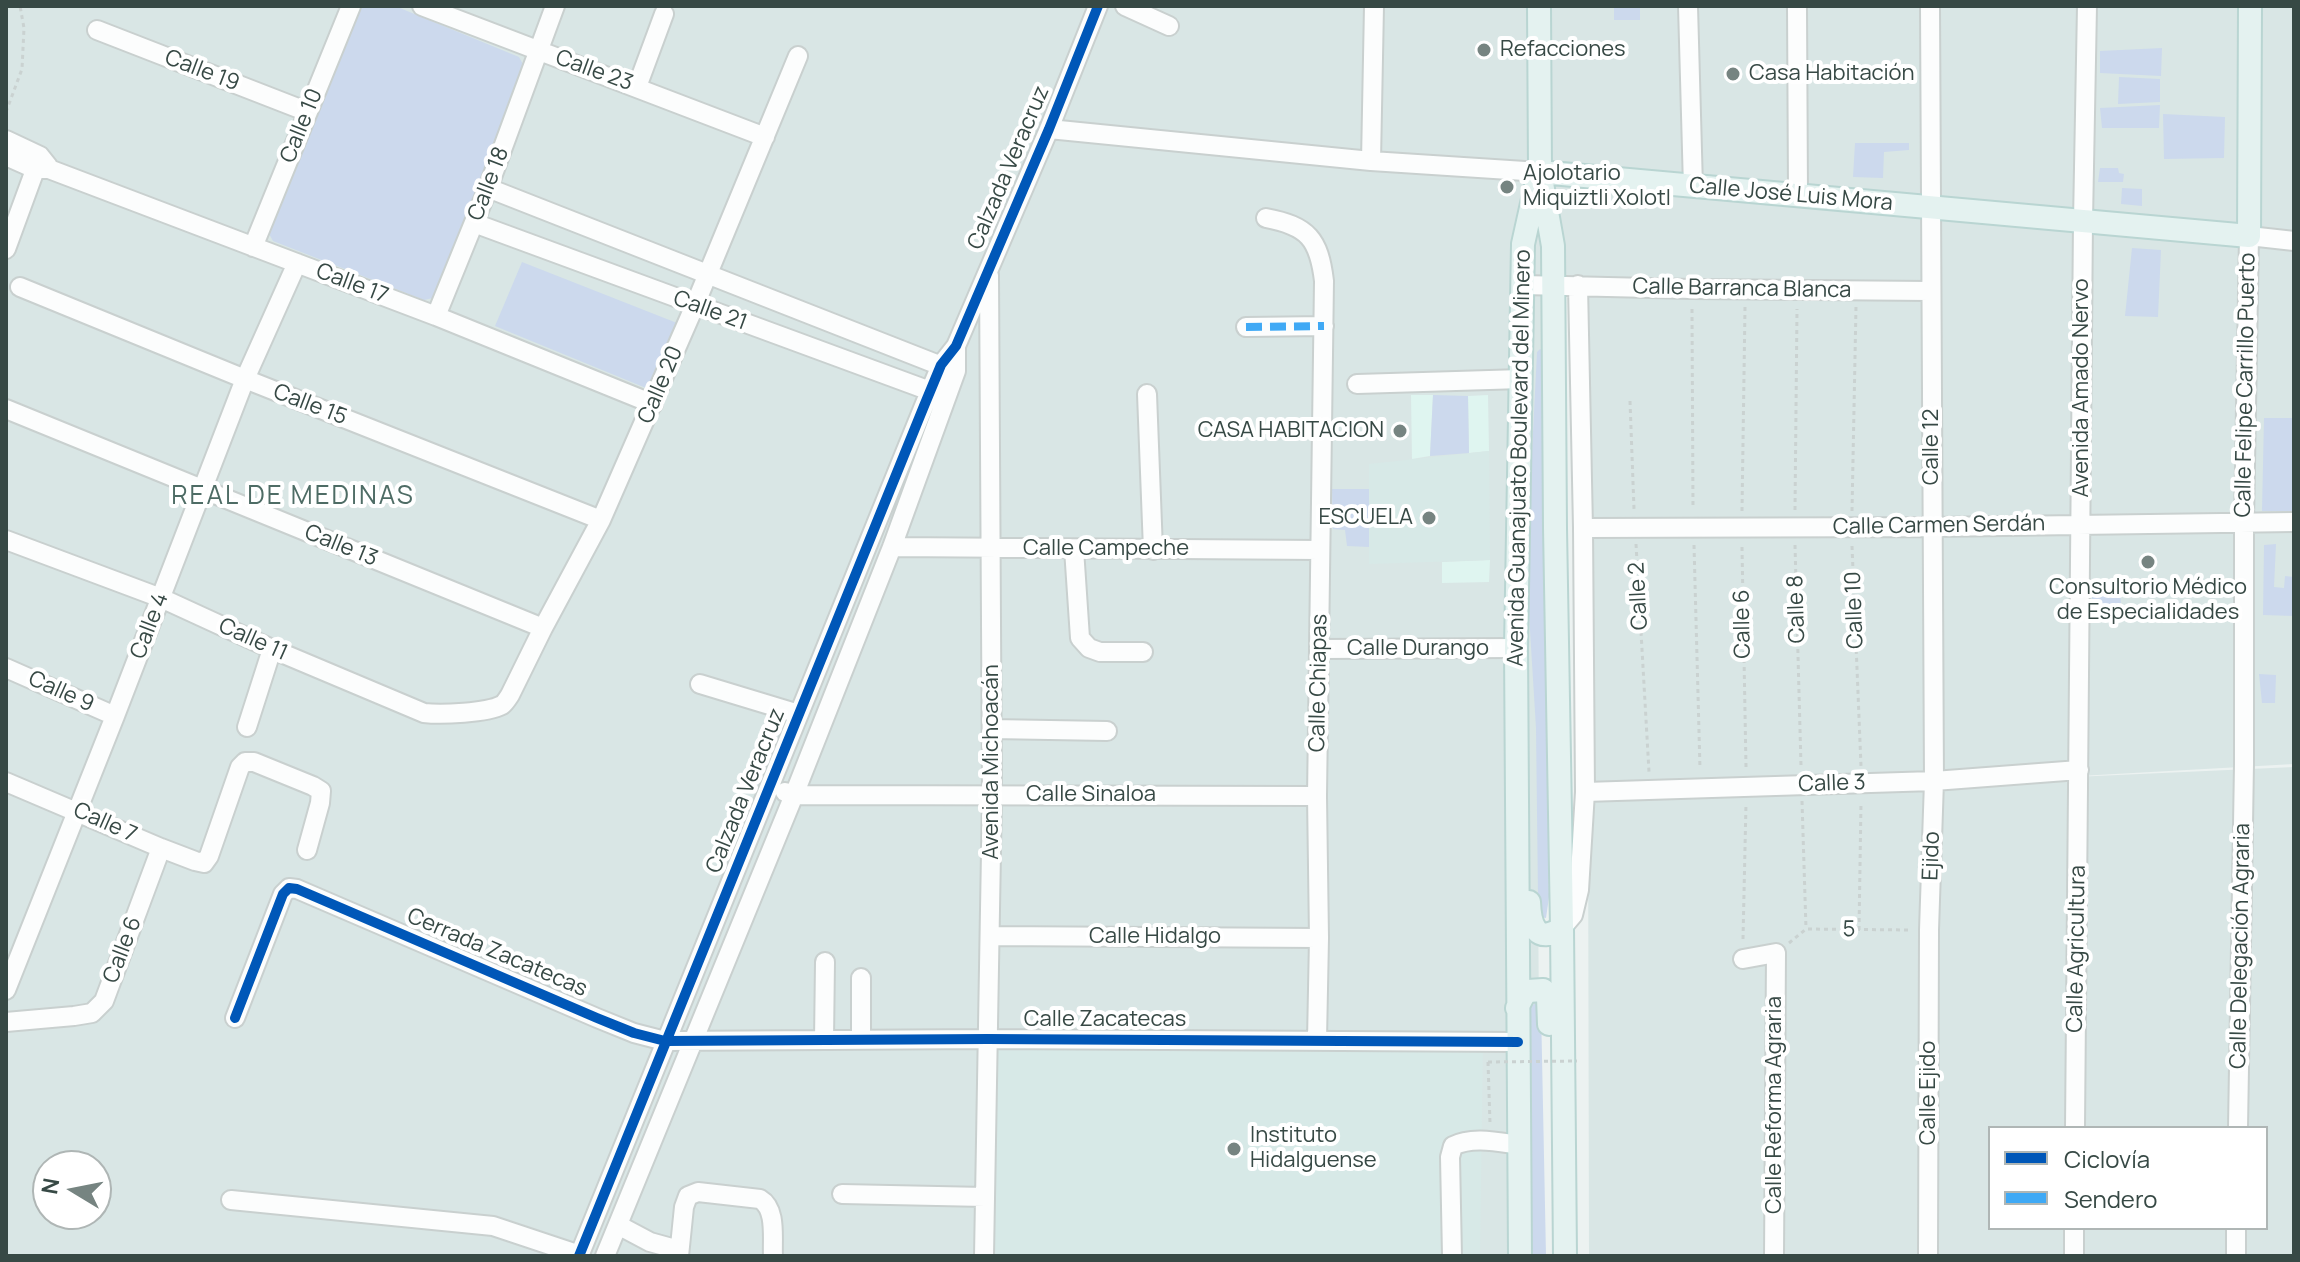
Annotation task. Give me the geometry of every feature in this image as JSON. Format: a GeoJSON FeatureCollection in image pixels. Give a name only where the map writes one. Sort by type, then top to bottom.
{"type":"FeatureCollection","features":[{"type":"Feature","properties":{"kind":"main road"},"geometry":{"type":"LineString","coordinates":[[1539,6],[1540,172]]}},
{"type":"Feature","properties":{"kind":"main road","name":"Calle Felipe Carrillo Puerto"},"geometry":{"type":"LineString","coordinates":[[2249,236],[2250,6]]}},
{"type":"Feature","properties":{"kind":"main road","name":"Calle José Luis Mora"},"geometry":{"type":"LineString","coordinates":[[1540,172],[2249,236]]}},
{"type":"Feature","properties":{"kind":"main road","name":"Avenida Guanajuato Boulevard del Minero"},"geometry":{"type":"LineString","coordinates":[[1540,172],[1553,246],[1565,1256]]}},
{"type":"Feature","properties":{"kind":"main road","name":"Avenida Guanajuato Boulevard del Minero"},"geometry":{"type":"LineString","coordinates":[[1520,1256],[1516,648],[1523,244],[1540,172]]}},
{"type":"Feature","properties":{"kind":"main road"},"geometry":{"type":"LineString","coordinates":[[1516,681],[1528,754],[1530,920],[1533,928],[1542,934],[1553,934],[1562,928]]}},
{"type":"Feature","properties":{"kind":"main road"},"geometry":{"type":"LineString","coordinates":[[1517,1008],[1528,991],[1543,990],[1548,997],[1550,1138],[1565,1256]]}},
{"type":"Feature","properties":{"kind":"street","name":"Calle 10"},"geometry":{"type":"LineString","coordinates":[[253,247],[351,6]]}},
{"type":"Feature","properties":{"kind":"street","name":"Calle 23"},"geometry":{"type":"LineString","coordinates":[[422,6],[765,137]]}},
{"type":"Feature","properties":{"kind":"street","name":"Calle 18"},"geometry":{"type":"LineString","coordinates":[[436,316],[488,188],[555,6]]}},
{"type":"Feature","properties":{"kind":"street"},"geometry":{"type":"LineString","coordinates":[[1125,6],[1169,26]]}},
{"type":"Feature","properties":{"kind":"street"},"geometry":{"type":"LineString","coordinates":[[1371,161],[1374,6]]}},
{"type":"Feature","properties":{"kind":"street"},"geometry":{"type":"LineString","coordinates":[[1688,6],[1693,187]]}},
{"type":"Feature","properties":{"kind":"street"},"geometry":{"type":"LineString","coordinates":[[1797,6],[1798,194]]}},
{"type":"Feature","properties":{"kind":"street","name":"Calle 12"},"geometry":{"type":"LineString","coordinates":[[1930,6],[1934,781]]}},
{"type":"Feature","properties":{"kind":"street","name":"Avenida Amado Nervo"},"geometry":{"type":"LineString","coordinates":[[2079,770],[2087,6]]}},
{"type":"Feature","properties":{"kind":"street","name":"Calzada Veracruz"},"geometry":{"type":"LineString","coordinates":[[579,1256],[799,714],[1049,129],[1095,7]]}},
{"type":"Feature","properties":{"kind":"street"},"geometry":{"type":"LineString","coordinates":[[637,87],[664,14]]}},
{"type":"Feature","properties":{"kind":"street","name":"Calle 19"},"geometry":{"type":"LineString","coordinates":[[97,30],[308,112]]}},
{"type":"Feature","properties":{"kind":"street","name":"Calle 20"},"geometry":{"type":"LineString","coordinates":[[503,704],[601,520],[653,404],[798,56]]}},
{"type":"Feature","properties":{"kind":"street","name":"Calle José Luis Mora"},"geometry":{"type":"LineString","coordinates":[[1049,129],[1371,161],[1540,172]]}},
{"type":"Feature","properties":{"kind":"street","name":"Calle 17"},"geometry":{"type":"LineString","coordinates":[[6,140],[30,161],[436,316],[653,404]]}},
{"type":"Feature","properties":{"kind":"street"},"geometry":{"type":"LineString","coordinates":[[6,249],[30,161]]}},
{"type":"Feature","properties":{"kind":"street","name":"Calle 21"},"geometry":{"type":"LineString","coordinates":[[488,188],[948,368]]}},
{"type":"Feature","properties":{"kind":"street","name":"Calle Chiapas"},"geometry":{"type":"LineString","coordinates":[[1266,218],[1303,230],[1321,257],[1324,281],[1317,1040]]}},
{"type":"Feature","properties":{"kind":"street","name":"Calle 21"},"geometry":{"type":"LineString","coordinates":[[474,223],[938,394]]}},
{"type":"Feature","properties":{"kind":"street","name":"Calle José Luis Mora"},"geometry":{"type":"LineString","coordinates":[[2249,236],[2294,241]]}},
{"type":"Feature","properties":{"kind":"street","name":"Calle Felipe Carrillo Puerto"},"geometry":{"type":"LineString","coordinates":[[2244,764],[2249,236]]}},
{"type":"Feature","properties":{"kind":"street","name":"Calle 4"},"geometry":{"type":"LineString","coordinates":[[6,990],[245,379],[297,263]]}},
{"type":"Feature","properties":{"kind":"street","name":"Avenida Michoacán"},"geometry":{"type":"LineString","coordinates":[[984,1256],[992,794],[989,267]]}},
{"type":"Feature","properties":{"kind":"street","name":"Calle Barranca Blanca"},"geometry":{"type":"LineString","coordinates":[[1523,285],[1930,291]]}},
{"type":"Feature","properties":{"kind":"street"},"geometry":{"type":"LineString","coordinates":[[1562,928],[1573,915],[1579,890],[1585,792],[1578,285]]}},
{"type":"Feature","properties":{"kind":"street","name":"Calle 15"},"geometry":{"type":"LineString","coordinates":[[20,287],[601,520]]}},
{"type":"Feature","properties":{"kind":"street"},"geometry":{"type":"LineString","coordinates":[[1246,327],[1324,326]]}},
{"type":"Feature","properties":{"kind":"street"},"geometry":{"type":"LineString","coordinates":[[1357,384],[1522,379]]}},
{"type":"Feature","properties":{"kind":"street","name":"Calzada Veracruz"},"geometry":{"type":"LineString","coordinates":[[605,1256],[892,547],[938,394]]}},
{"type":"Feature","properties":{"kind":"street"},"geometry":{"type":"LineString","coordinates":[[1147,394],[1153,550]]}},
{"type":"Feature","properties":{"kind":"street","name":"Calle 13"},"geometry":{"type":"LineString","coordinates":[[6,409],[543,628]]}},
{"type":"Feature","properties":{"kind":"street","name":"Calle Carmen Serdán"},"geometry":{"type":"LineString","coordinates":[[1583,528],[2294,522]]}},
{"type":"Feature","properties":{"kind":"street","name":"Calle 11"},"geometry":{"type":"LineString","coordinates":[[6,540],[161,598],[424,713],[441,715],[489,709],[503,704]]}},
{"type":"Feature","properties":{"kind":"street","name":"Calle Campeche"},"geometry":{"type":"LineString","coordinates":[[892,547],[1320,550]]}},
{"type":"Feature","properties":{"kind":"street"},"geometry":{"type":"LineString","coordinates":[[1074,549],[1080,638],[1089,648],[1100,652],[1143,652]]}},
{"type":"Feature","properties":{"kind":"street","name":"Calle Durango"},"geometry":{"type":"LineString","coordinates":[[1320,649],[1516,648]]}},
{"type":"Feature","properties":{"kind":"street"},"geometry":{"type":"LineString","coordinates":[[247,727],[272,649]]}},
{"type":"Feature","properties":{"kind":"street","name":"Calle 9"},"geometry":{"type":"LineString","coordinates":[[6,668],[115,716]]}},
{"type":"Feature","properties":{"kind":"street"},"geometry":{"type":"LineString","coordinates":[[700,684],[799,714]]}},
{"type":"Feature","properties":{"kind":"street"},"geometry":{"type":"LineString","coordinates":[[992,729],[1107,731]]}},
{"type":"Feature","properties":{"kind":"street","name":"Calle 7"},"geometry":{"type":"LineString","coordinates":[[6,782],[204,863],[240,767],[245,762],[254,762],[321,791],[307,850]]}},
{"type":"Feature","properties":{"kind":"street","name":"Calle Delegación Agraria"},"geometry":{"type":"LineString","coordinates":[[2238,1126],[2244,764]]}},
{"type":"Feature","properties":{"kind":"street","name":"Calle 3"},"geometry":{"type":"LineString","coordinates":[[1585,792],[1934,781],[2079,770]]}},
{"type":"Feature","properties":{"kind":"street","name":"Calle Agricultura"},"geometry":{"type":"LineString","coordinates":[[2075,1126],[2079,770]]}},
{"type":"Feature","properties":{"kind":"street","name":"Ejido"},"geometry":{"type":"LineString","coordinates":[[1929,930],[1934,781]]}},
{"type":"Feature","properties":{"kind":"street","name":"Calle Sinaloa"},"geometry":{"type":"LineString","coordinates":[[769,787],[794,795],[1317,796]]}},
{"type":"Feature","properties":{"kind":"street","name":"Calle 6"},"geometry":{"type":"LineString","coordinates":[[6,1022],[92,1013],[104,1001],[161,848]]}},
{"type":"Feature","properties":{"kind":"street","name":"Cerrada Zacatecas"},"geometry":{"type":"LineString","coordinates":[[235,1018],[283,894],[289,888],[634,1033],[665,1041],[692,1041]]}},
{"type":"Feature","properties":{"kind":"street","name":"Calle Ejido"},"geometry":{"type":"LineString","coordinates":[[1928,1256],[1929,930]]}},
{"type":"Feature","properties":{"kind":"street","name":"Calle Hidalgo"},"geometry":{"type":"LineString","coordinates":[[990,936],[1319,938]]}},
{"type":"Feature","properties":{"kind":"street"},"geometry":{"type":"LineString","coordinates":[[1743,959],[1776,953]]}},
{"type":"Feature","properties":{"kind":"street","name":"Calle Reforma Agraria"},"geometry":{"type":"LineString","coordinates":[[1774,1256],[1776,953]]}},
{"type":"Feature","properties":{"kind":"street"},"geometry":{"type":"LineString","coordinates":[[824,1040],[825,962]]}},
{"type":"Feature","properties":{"kind":"street"},"geometry":{"type":"LineString","coordinates":[[861,978],[861,1040]]}},
{"type":"Feature","properties":{"kind":"street","name":"Calle Zacatecas"},"geometry":{"type":"LineString","coordinates":[[692,1041],[1518,1042]]}},
{"type":"Feature","properties":{"kind":"street"},"geometry":{"type":"LineString","coordinates":[[1452,1256],[1450,1157],[1453,1146],[1462,1142],[1491,1141],[1519,1145]]}},
{"type":"Feature","properties":{"kind":"street"},"geometry":{"type":"LineString","coordinates":[[618,1225],[679,1253],[688,1196],[698,1192],[760,1199],[767,1203],[771,1213],[773,1256]]}},
{"type":"Feature","properties":{"kind":"street"},"geometry":{"type":"LineString","coordinates":[[842,1194],[985,1197]]}},
{"type":"Feature","properties":{"kind":"street"},"geometry":{"type":"LineString","coordinates":[[231,1200],[493,1226],[579,1256]]}},
{"type":"Feature","properties":{"kind":"street"},"geometry":{"type":"LineString","coordinates":[[2074,1230],[2074,1256]]}},
{"type":"Feature","properties":{"kind":"street"},"geometry":{"type":"LineString","coordinates":[[2236,1230],[2236,1256]]}},
{"type":"Feature","properties":{"kind":"path"},"geometry":{"type":"LineString","coordinates":[[6,112],[22,69],[24,28],[20,6]]}},
{"type":"Feature","properties":{"kind":"path"},"geometry":{"type":"LineString","coordinates":[[1776,953],[1806,929]]}},
{"type":"Feature","properties":{"kind":"path"},"geometry":{"type":"LineString","coordinates":[[1490,1128],[1488,1062],[1577,1061]]}},
{"type":"Feature","properties":{"kind":"shaded area"},"geometry":{"type":"Polygon","coordinates":[[[6,6],[1095,6],[916,455],[1102,6],[2294,6],[2294,764],[2008,780],[2294,767],[2294,1256],[1589,1256],[1583,299],[1556,294],[1550,179],[1540,385],[1538,896],[1541,1256],[6,1256],[6,6]]]}},
{"type":"Feature","properties":{"kind":"shaded area"},"geometry":{"type":"Polygon","coordinates":[[[357,6],[395,6],[519,57],[525,68],[433,298],[424,300],[273,241],[268,232],[357,6]]]}},
{"type":"Feature","properties":{"kind":"shaded area"},"geometry":{"type":"Polygon","coordinates":[[[1614,6],[1640,6],[1640,20],[1614,20],[1614,6]]]}},
{"type":"Feature","properties":{"kind":"shaded area"},"geometry":{"type":"Polygon","coordinates":[[[2162,48],[2161,76],[2100,73],[2100,51],[2162,48]]]}},
{"type":"Feature","properties":{"kind":"shaded area"},"geometry":{"type":"Polygon","coordinates":[[[2119,77],[2160,79],[2160,102],[2118,104],[2119,77]]]}},
{"type":"Feature","properties":{"kind":"shaded area"},"geometry":{"type":"Polygon","coordinates":[[[2160,105],[2159,128],[2102,128],[2100,108],[2160,105]]]}},
{"type":"Feature","properties":{"kind":"shaded area"},"geometry":{"type":"Polygon","coordinates":[[[2163,114],[2225,117],[2224,158],[2164,159],[2163,114]]]}},
{"type":"Feature","properties":{"kind":"shaded area"},"geometry":{"type":"Polygon","coordinates":[[[1855,143],[1909,143],[1909,150],[1884,152],[1883,178],[1853,177],[1855,143]]]}},
{"type":"Feature","properties":{"kind":"shaded area"},"geometry":{"type":"Polygon","coordinates":[[[2100,168],[2118,168],[2119,173],[2124,174],[2123,182],[2098,182],[2100,168]]]}},
{"type":"Feature","properties":{"kind":"shaded area"},"geometry":{"type":"Polygon","coordinates":[[[2122,188],[2142,189],[2142,206],[2121,204],[2122,188]]]}},
{"type":"Feature","properties":{"kind":"shaded area"},"geometry":{"type":"Polygon","coordinates":[[[2132,248],[2161,250],[2158,317],[2125,316],[2132,248]]]}},
{"type":"Feature","properties":{"kind":"shaded area"},"geometry":{"type":"Polygon","coordinates":[[[522,262],[677,323],[651,390],[495,326],[522,262]]]}},
{"type":"Feature","properties":{"kind":"shaded area"},"geometry":{"type":"Polygon","coordinates":[[[1540,349],[1544,351],[1549,897],[1546,918],[1540,917],[1538,897],[1536,728],[1528,598],[1529,514],[1537,352],[1540,349]]]}},
{"type":"Feature","properties":{"kind":"shaded area"},"geometry":{"type":"Polygon","coordinates":[[[1411,395],[1433,395],[1430,456],[1412,459],[1411,395]]]}},
{"type":"Feature","properties":{"kind":"shaded area"},"geometry":{"type":"Polygon","coordinates":[[[1433,395],[1468,396],[1469,453],[1430,456],[1433,395]]]}},
{"type":"Feature","properties":{"kind":"shaded area"},"geometry":{"type":"Polygon","coordinates":[[[1488,395],[1489,451],[1469,453],[1468,396],[1488,395]]]}},
{"type":"Feature","properties":{"kind":"shaded area"},"geometry":{"type":"Polygon","coordinates":[[[2264,418],[2294,418],[2294,511],[2262,511],[2264,418]]]}},
{"type":"Feature","properties":{"kind":"shaded area","name":"ESCUELA"},"geometry":{"type":"Polygon","coordinates":[[[1489,451],[1490,560],[1369,564],[1369,464],[1489,451]]]}},
{"type":"Feature","properties":{"kind":"shaded area"},"geometry":{"type":"Polygon","coordinates":[[[1332,489],[1369,489],[1369,547],[1347,546],[1345,530],[1333,529],[1332,489]]]}},
{"type":"Feature","properties":{"kind":"shaded area"},"geometry":{"type":"Polygon","coordinates":[[[2276,544],[2274,587],[2284,588],[2285,576],[2294,577],[2294,616],[2263,615],[2264,545],[2276,544]]]}},
{"type":"Feature","properties":{"kind":"shaded area"},"geometry":{"type":"Polygon","coordinates":[[[1490,560],[1489,582],[1442,583],[1442,562],[1490,560]]]}},
{"type":"Feature","properties":{"kind":"shaded area"},"geometry":{"type":"Polygon","coordinates":[[[2120,586],[2121,606],[2092,607],[2092,587],[2120,586]]]}},
{"type":"Feature","properties":{"kind":"shaded area"},"geometry":{"type":"Polygon","coordinates":[[[2259,674],[2276,675],[2275,703],[2262,703],[2259,674]]]}},
{"type":"Feature","properties":{"kind":"shaded area"},"geometry":{"type":"Polygon","coordinates":[[[1538,1003],[1541,1007],[1546,1256],[1532,1256],[1531,1008],[1538,1003]]]}},
{"type":"Feature","properties":{"kind":"shaded area","name":"Instituto Hidalguense"},"geometry":{"type":"Polygon","coordinates":[[[989,1040],[1483,1042],[1480,1256],[985,1256],[989,1040]]]}},
{"type":"Feature","properties":{"kind":"marked path"},"geometry":{"type":"LineString","coordinates":[[1246,327],[1324,326]]}},
{"type":"Feature","properties":{"kind":"cycle path"},"geometry":{"type":"LineString","coordinates":[[579,1256],[941,365],[956,346],[1098,6]]}},
{"type":"Feature","properties":{"kind":"cycle path"},"geometry":{"type":"LineString","coordinates":[[235,1018],[283,894],[289,888],[597,1018],[665,1041],[1518,1042]]}},
{"type":"Feature","properties":{"kind":"place","name":"Refacciones"},"geometry":{"type":"Point","coordinates":[1484,50]}},
{"type":"Feature","properties":{"kind":"place","name":"Casa Habitación"},"geometry":{"type":"Point","coordinates":[1733,74]}},
{"type":"Feature","properties":{"kind":"place","name":"Ajolotario Miquiztli Xolotl"},"geometry":{"type":"Point","coordinates":[1507,187]}},
{"type":"Feature","properties":{"kind":"place","name":"CASA HABITACION"},"geometry":{"type":"Point","coordinates":[1400,431]}},
{"type":"Feature","properties":{"kind":"place","name":"ESCUELA"},"geometry":{"type":"Point","coordinates":[1429,518]}},
{"type":"Feature","properties":{"kind":"place","name":"Consultorio Médico de Especialidades"},"geometry":{"type":"Point","coordinates":[2148,562]}},
{"type":"Feature","properties":{"kind":"place","name":"Instituto Hidalguense"},"geometry":{"type":"Point","coordinates":[1234,1149]}},
{"type":"Feature","properties":{"kind":"district","name":"REAL DE MEDINAS"},"geometry":{"type":"Point","coordinates":[293,497]}}]}
